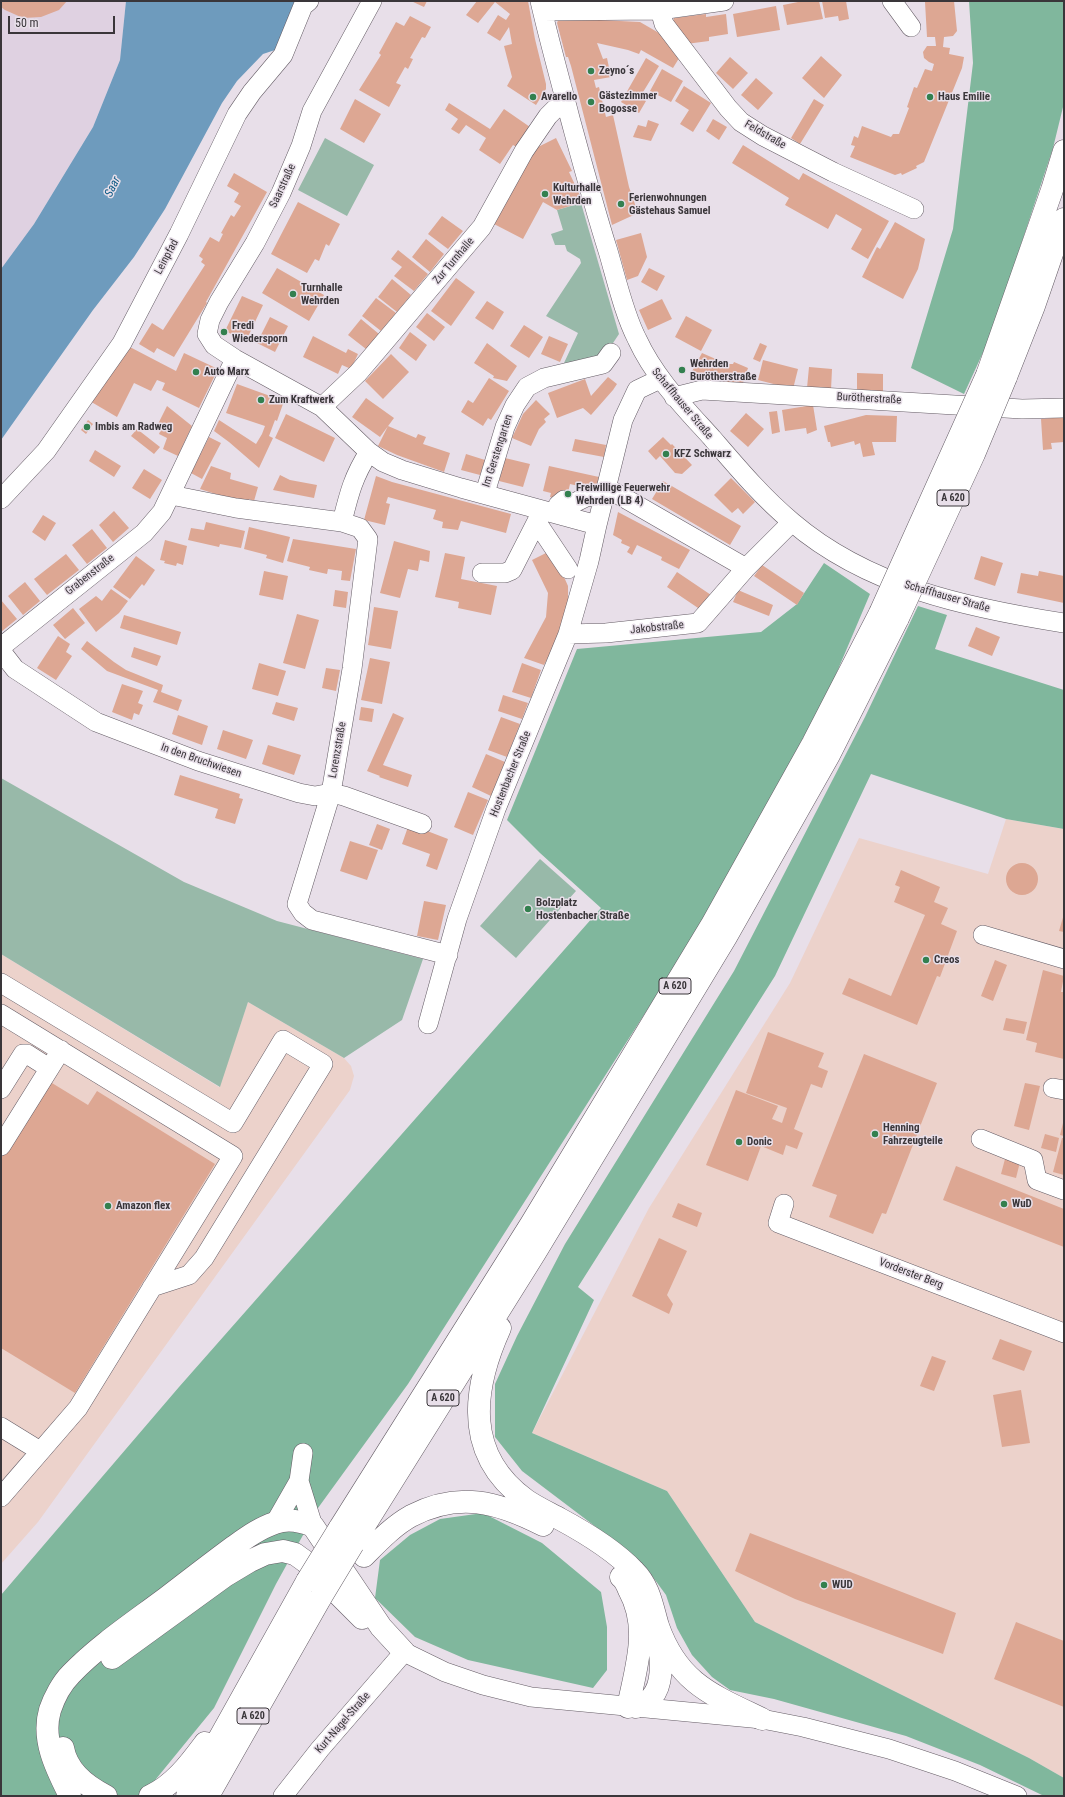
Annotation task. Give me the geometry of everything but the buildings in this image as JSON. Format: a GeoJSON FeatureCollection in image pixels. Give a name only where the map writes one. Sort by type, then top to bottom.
{"type":"FeatureCollection","features":[{"type":"Feature","properties":{"kind":"highway","name":"A 620"},"geometry":{"type":"LineString","coordinates":[[352,1543],[531,1224],[711,926],[812,743],[889,616],[974,454],[1064,151]]}},
{"type":"Feature","properties":{"kind":"highway","name":"A 620"},"geometry":{"type":"LineString","coordinates":[[996,376],[1034,306],[1064,219]]}},
{"type":"Feature","properties":{"kind":"highway","name":"A 620"},"geometry":{"type":"LineString","coordinates":[[187,1796],[260,1667],[317,1593],[352,1543],[535,1253],[726,937],[781,843],[829,755],[889,616]]}},
{"type":"Feature","properties":{"kind":"highway"},"geometry":{"type":"LineString","coordinates":[[535,1253],[491,1348],[482,1375],[479,1409],[480,1429],[487,1454],[503,1480],[526,1500],[565,1522],[611,1551],[635,1572],[651,1596],[658,1626],[661,1668],[658,1685],[653,1697],[632,1707]]}},
{"type":"Feature","properties":{"kind":"highway"},"geometry":{"type":"LineString","coordinates":[[317,1593],[352,1543],[386,1534],[410,1517],[435,1507],[463,1501],[490,1504],[520,1514],[561,1535],[605,1561],[623,1579],[636,1602],[641,1627],[632,1707]]}},
{"type":"Feature","properties":{"kind":"highway"},"geometry":{"type":"LineString","coordinates":[[70,1796],[51,1753],[46,1729],[50,1710],[58,1692],[71,1675],[92,1655],[214,1561],[255,1532],[275,1523],[289,1520],[303,1522],[313,1526],[381,1627],[404,1652]]}},
{"type":"Feature","properties":{"kind":"highway"},"geometry":{"type":"LineString","coordinates":[[106,1796],[88,1787],[74,1772],[64,1751],[61,1734],[63,1716],[70,1699],[82,1683],[100,1667],[225,1576],[250,1561],[265,1554],[283,1552],[295,1554],[306,1562],[378,1633],[404,1652]]}},
{"type":"Feature","properties":{"kind":"highway","name":"A 620"},"geometry":{"type":"LineString","coordinates":[[208,1796],[297,1637],[317,1593]]}},
{"type":"Feature","properties":{"kind":"highway"},"geometry":{"type":"LineString","coordinates":[[658,1626],[673,1656],[685,1674],[703,1689],[762,1719]]}},
{"type":"Feature","properties":{"kind":"highway"},"geometry":{"type":"LineString","coordinates":[[150,1796],[161,1791],[175,1779],[194,1758],[260,1667]]}},
{"type":"Feature","properties":{"kind":"street","name":"Leinpfad"},"geometry":{"type":"LineString","coordinates":[[1,499],[46,451],[122,343],[179,234],[237,114],[252,92],[283,55],[303,6],[309,1]]}},
{"type":"Feature","properties":{"kind":"street","name":"Saarstraße"},"geometry":{"type":"LineString","coordinates":[[235,359],[214,345],[207,334],[210,320],[255,243],[281,193],[302,146],[312,111],[372,1]]}},
{"type":"Feature","properties":{"kind":"street"},"geometry":{"type":"LineString","coordinates":[[541,6],[660,6],[724,1]]}},
{"type":"Feature","properties":{"kind":"street"},"geometry":{"type":"LineString","coordinates":[[892,1],[911,27]]}},
{"type":"Feature","properties":{"kind":"street","name":"Schaffhauser Straße"},"geometry":{"type":"LineString","coordinates":[[541,6],[596,214],[631,327],[650,366],[674,397],[749,481],[792,522],[832,550],[869,572],[887,580],[950,600],[1019,616],[1064,623]]}},
{"type":"Feature","properties":{"kind":"street","name":"Feldstraße"},"geometry":{"type":"LineString","coordinates":[[660,6],[664,24],[728,108],[741,122],[763,136],[826,168],[914,209]]}},
{"type":"Feature","properties":{"kind":"street","name":"Zur Turnhalle"},"geometry":{"type":"LineString","coordinates":[[322,407],[358,373],[482,227],[524,151],[548,116],[555,109],[567,106]]}},
{"type":"Feature","properties":{"kind":"street","name":"Im Gerstengarten"},"geometry":{"type":"LineString","coordinates":[[484,493],[504,427],[515,405],[527,387],[544,378],[603,364],[611,353]]}},
{"type":"Feature","properties":{"kind":"street"},"geometry":{"type":"LineString","coordinates":[[235,359],[322,407],[369,452],[383,462],[402,470],[461,488],[484,493],[545,514],[596,524]]}},
{"type":"Feature","properties":{"kind":"street","name":"Grabenstraße"},"geometry":{"type":"LineString","coordinates":[[1,648],[144,533],[162,512],[235,359]]}},
{"type":"Feature","properties":{"kind":"street","name":"Hostenbacher Straße"},"geometry":{"type":"LineString","coordinates":[[428,1024],[457,919],[496,809],[568,634],[589,561],[596,524],[605,494],[622,420],[637,390],[660,379]]}},
{"type":"Feature","properties":{"kind":"street","name":"Burötherstraße"},"geometry":{"type":"LineString","coordinates":[[674,397],[702,390],[1022,409],[1064,408]]}},
{"type":"Feature","properties":{"kind":"street"},"geometry":{"type":"LineString","coordinates":[[171,495],[236,508],[342,522],[354,478],[369,452]]}},
{"type":"Feature","properties":{"kind":"street"},"geometry":{"type":"LineString","coordinates":[[482,573],[505,573],[512,570],[545,514],[564,500],[574,503],[588,496],[605,494],[746,568]]}},
{"type":"Feature","properties":{"kind":"street"},"geometry":{"type":"LineString","coordinates":[[545,514],[568,569]]}},
{"type":"Feature","properties":{"kind":"street","name":"Lorenzstraße"},"geometry":{"type":"LineString","coordinates":[[342,522],[360,528],[368,539],[352,669],[331,793],[297,904],[303,913],[312,920],[448,955]]}},
{"type":"Feature","properties":{"kind":"street","name":"Jakobstraße"},"geometry":{"type":"LineString","coordinates":[[568,634],[606,633],[698,623],[746,568],[792,522]]}},
{"type":"Feature","properties":{"kind":"street","name":"In den Bruchwiesen"},"geometry":{"type":"LineString","coordinates":[[1,651],[15,669],[96,722],[198,761],[299,793],[315,796],[331,793],[344,796],[422,824]]}},
{"type":"Feature","properties":{"kind":"street"},"geometry":{"type":"LineString","coordinates":[[983,935],[1064,960]]}},
{"type":"Feature","properties":{"kind":"street"},"geometry":{"type":"LineString","coordinates":[[1,983],[233,1123],[283,1040],[323,1064],[197,1268],[189,1275],[152,1287]]}},
{"type":"Feature","properties":{"kind":"street"},"geometry":{"type":"LineString","coordinates":[[1,1014],[233,1156],[78,1408],[1,1498]]}},
{"type":"Feature","properties":{"kind":"street"},"geometry":{"type":"LineString","coordinates":[[2,1142],[61,1050]]}},
{"type":"Feature","properties":{"kind":"street"},"geometry":{"type":"LineString","coordinates":[[1,1089],[23,1054],[27,1054],[49,1068]]}},
{"type":"Feature","properties":{"kind":"street"},"geometry":{"type":"LineString","coordinates":[[981,1139],[1033,1160],[1037,1180],[1064,1190]]}},
{"type":"Feature","properties":{"kind":"street","name":"Vorderster Berg"},"geometry":{"type":"LineString","coordinates":[[784,1204],[778,1223],[1064,1333]]}},
{"type":"Feature","properties":{"kind":"street"},"geometry":{"type":"LineString","coordinates":[[1,1427],[40,1451]]}},
{"type":"Feature","properties":{"kind":"street"},"geometry":{"type":"LineString","coordinates":[[303,1453],[300,1481],[313,1526]]}},
{"type":"Feature","properties":{"kind":"street"},"geometry":{"type":"LineString","coordinates":[[275,1523],[300,1481]]}},
{"type":"Feature","properties":{"kind":"street"},"geometry":{"type":"LineString","coordinates":[[404,1652],[445,1672],[483,1685],[531,1697],[762,1719],[803,1727],[889,1749],[955,1771],[1017,1796]]}},
{"type":"Feature","properties":{"kind":"street","name":"Kurt-Nagel-Straße"},"geometry":{"type":"LineString","coordinates":[[283,1796],[320,1749],[404,1652]]}},
{"type":"Feature","properties":{"kind":"shaded area"},"geometry":{"type":"Polygon","coordinates":[[[1,1],[126,1],[120,60],[93,127],[34,224],[1,269],[1,1]]]}},
{"type":"Feature","properties":{"kind":"shaded area"},"geometry":{"type":"Polygon","coordinates":[[[1006,819],[1064,829],[1064,1778],[1029,1758],[755,1622],[667,1491],[532,1433],[649,1208],[790,983],[859,838],[988,874],[1006,819]]]}},
{"type":"Feature","properties":{"kind":"shaded area"},"geometry":{"type":"Polygon","coordinates":[[[1,954],[219,1087],[248,1002],[344,1058],[351,1066],[354,1076],[350,1090],[38,1522],[1,1564],[1,954]]]}},
{"type":"Feature","properties":{"kind":"green space"},"geometry":{"type":"Polygon","coordinates":[[[969,1],[1064,1],[1064,103],[1053,148],[991,335],[964,394],[911,368],[953,229],[973,63],[969,1]]]}},
{"type":"Feature","properties":{"kind":"green space"},"geometry":{"type":"Polygon","coordinates":[[[325,138],[374,165],[347,216],[298,190],[325,138]]]}},
{"type":"Feature","properties":{"kind":"green space"},"geometry":{"type":"Polygon","coordinates":[[[581,203],[619,334],[603,358],[564,363],[578,333],[546,316],[581,263],[580,259],[567,251],[565,245],[555,245],[551,234],[563,230],[557,210],[581,203]]]}},
{"type":"Feature","properties":{"kind":"green space"},"geometry":{"type":"Polygon","coordinates":[[[824,563],[870,594],[831,686],[711,910],[408,1384],[318,1508],[276,1584],[214,1708],[156,1779],[148,1796],[1,1796],[1,1595],[179,1387],[601,908],[540,853],[507,820],[577,649],[761,632],[797,604],[824,563]]]}},
{"type":"Feature","properties":{"kind":"green space"},"geometry":{"type":"Polygon","coordinates":[[[918,606],[947,615],[935,649],[1064,690],[1064,829],[1006,819],[871,774],[775,976],[578,1287],[594,1300],[532,1433],[667,1491],[755,1622],[1029,1758],[1064,1778],[1064,1796],[1044,1796],[980,1765],[906,1736],[774,1699],[730,1690],[712,1677],[692,1655],[677,1628],[666,1595],[647,1569],[625,1549],[522,1471],[495,1437],[495,1384],[517,1336],[565,1244],[734,971],[865,717],[918,606]]]}},
{"type":"Feature","properties":{"kind":"green space"},"geometry":{"type":"Polygon","coordinates":[[[1,778],[184,882],[277,921],[423,959],[402,1020],[344,1058],[248,1002],[220,1087],[1,954],[1,778]]]}},
{"type":"Feature","properties":{"kind":"green space","name":"Bolzplatz Hostenbacher Straße"},"geometry":{"type":"Polygon","coordinates":[[[540,859],[576,891],[516,958],[480,926],[540,859]]]}},
{"type":"Feature","properties":{"kind":"green space"},"geometry":{"type":"Polygon","coordinates":[[[483,1513],[542,1543],[601,1592],[607,1627],[607,1670],[593,1688],[468,1660],[415,1637],[375,1598],[380,1560],[410,1535],[440,1519],[483,1513]]]}},
{"type":"Feature","properties":{"kind":"water","name":"Saar"},"geometry":{"type":"Polygon","coordinates":[[[126,1],[295,1],[275,50],[263,54],[237,81],[222,103],[165,209],[134,257],[93,310],[1,440],[1,269],[34,224],[93,127],[120,60],[126,1]]]}},
{"type":"Feature","properties":{"kind":"place","name":"Zeyno´s"},"geometry":{"type":"Point","coordinates":[591,71]}},
{"type":"Feature","properties":{"kind":"place","name":"Avarello"},"geometry":{"type":"Point","coordinates":[533,97]}},
{"type":"Feature","properties":{"kind":"place","name":"Haus Emilie"},"geometry":{"type":"Point","coordinates":[930,97]}},
{"type":"Feature","properties":{"kind":"place","name":"Gästezimmer Bogosse"},"geometry":{"type":"Point","coordinates":[591,102]}},
{"type":"Feature","properties":{"kind":"place","name":"Kulturhalle Wehrden"},"geometry":{"type":"Point","coordinates":[545,194]}},
{"type":"Feature","properties":{"kind":"place","name":"Ferienwohnungen Gästehaus Samuel"},"geometry":{"type":"Point","coordinates":[621,204]}},
{"type":"Feature","properties":{"kind":"place","name":"Turnhalle Wehrden"},"geometry":{"type":"Point","coordinates":[293,294]}},
{"type":"Feature","properties":{"kind":"place","name":"Fredi Wiedersporn"},"geometry":{"type":"Point","coordinates":[224,332]}},
{"type":"Feature","properties":{"kind":"place","name":"Wehrden Burötherstraße"},"geometry":{"type":"Point","coordinates":[682,370]}},
{"type":"Feature","properties":{"kind":"place","name":"Auto Marx"},"geometry":{"type":"Point","coordinates":[196,372]}},
{"type":"Feature","properties":{"kind":"place","name":"Zum Kraftwerk"},"geometry":{"type":"Point","coordinates":[261,400]}},
{"type":"Feature","properties":{"kind":"place","name":"Imbis am Radweg"},"geometry":{"type":"Point","coordinates":[87,427]}},
{"type":"Feature","properties":{"kind":"place","name":"KFZ Schwarz"},"geometry":{"type":"Point","coordinates":[666,454]}},
{"type":"Feature","properties":{"kind":"place","name":"Freiwillige Feuerwehr Wehrden (LB 4)"},"geometry":{"type":"Point","coordinates":[568,494]}},
{"type":"Feature","properties":{"kind":"place","name":"Bolzplatz Hostenbacher Straße"},"geometry":{"type":"Point","coordinates":[528,909]}},
{"type":"Feature","properties":{"kind":"place","name":"Creos"},"geometry":{"type":"Point","coordinates":[926,960]}},
{"type":"Feature","properties":{"kind":"place","name":"Henning Fahrzeugteile"},"geometry":{"type":"Point","coordinates":[875,1134]}},
{"type":"Feature","properties":{"kind":"place","name":"Donic"},"geometry":{"type":"Point","coordinates":[739,1142]}},
{"type":"Feature","properties":{"kind":"place","name":"WuD"},"geometry":{"type":"Point","coordinates":[1004,1204]}},
{"type":"Feature","properties":{"kind":"place","name":"Amazon flex"},"geometry":{"type":"Point","coordinates":[108,1206]}},
{"type":"Feature","properties":{"kind":"place","name":"WUD"},"geometry":{"type":"Point","coordinates":[824,1585]}}]}
